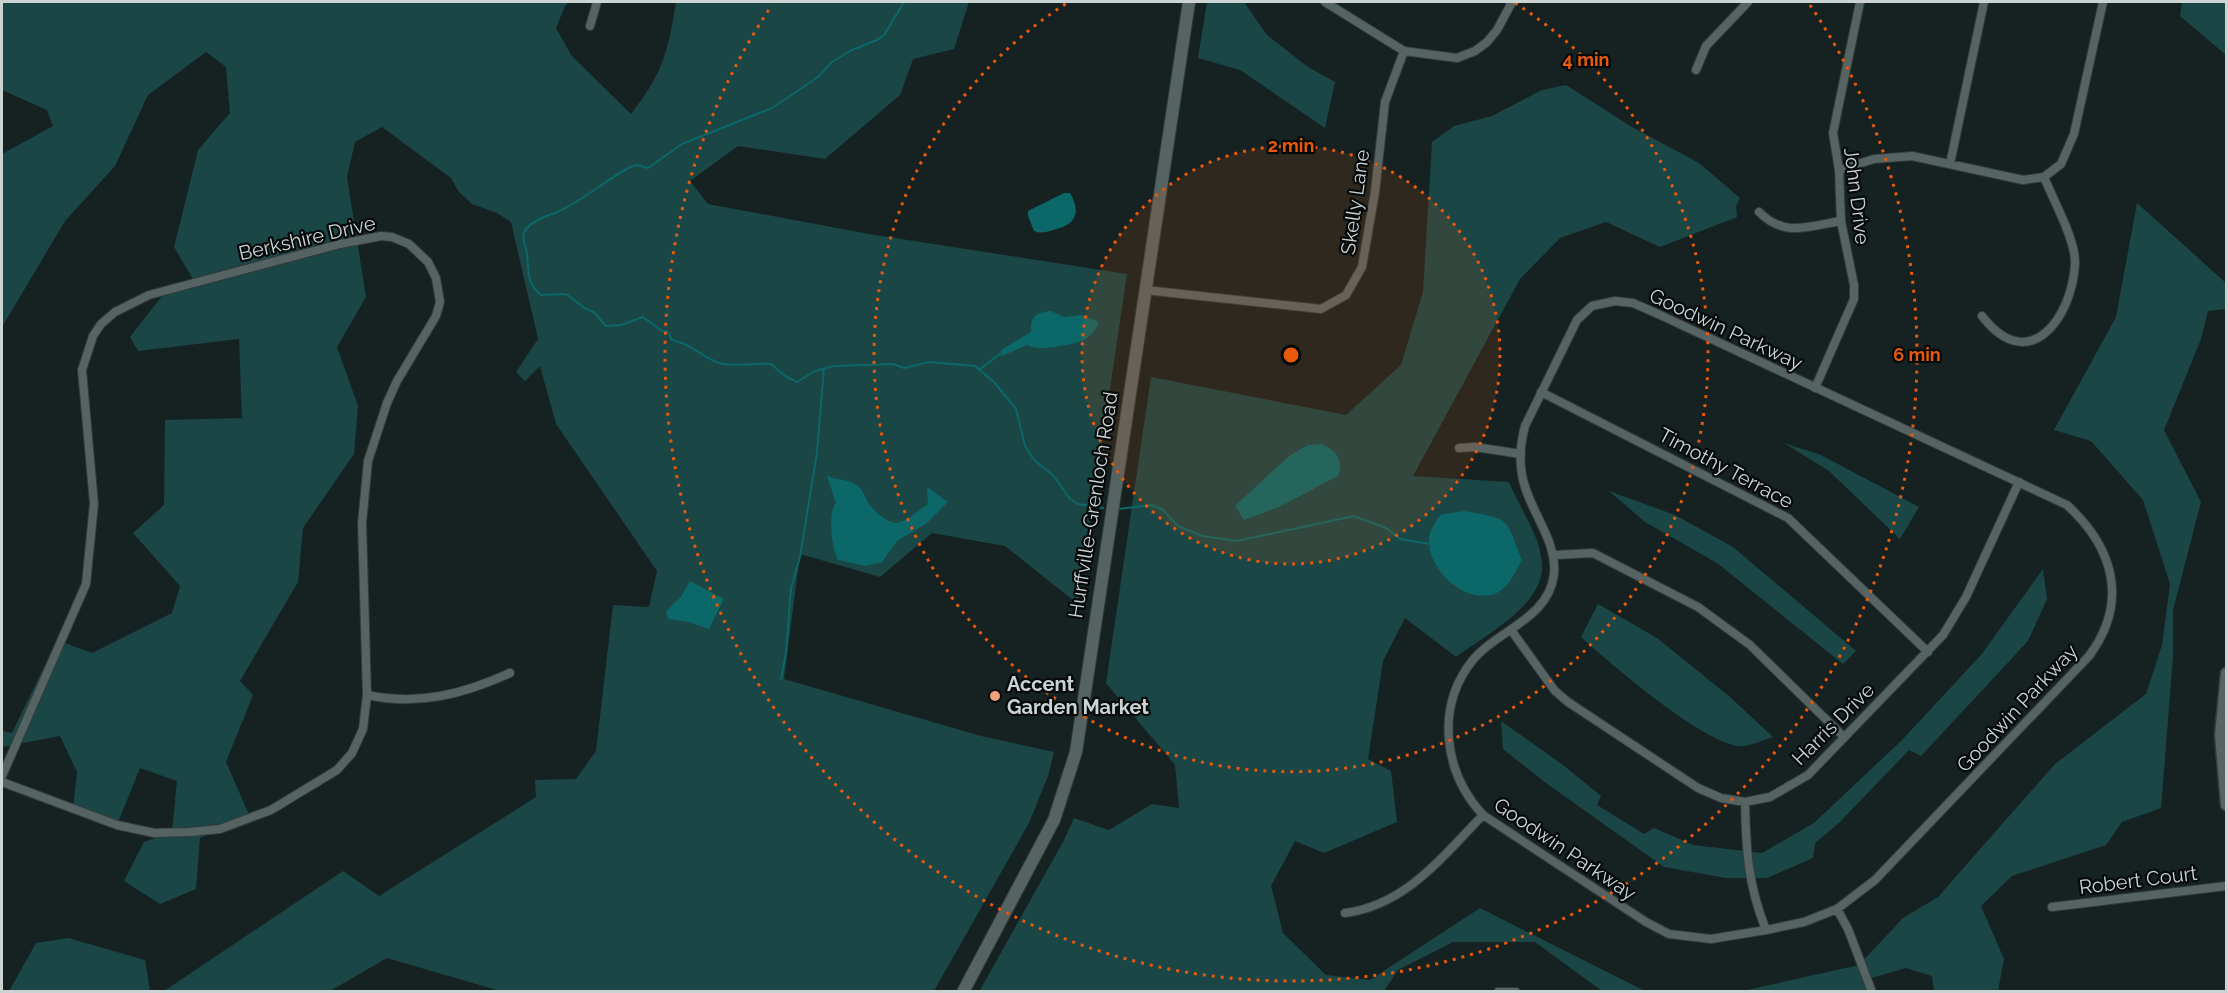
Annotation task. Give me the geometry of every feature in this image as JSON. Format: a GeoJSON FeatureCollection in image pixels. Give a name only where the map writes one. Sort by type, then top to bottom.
{"type":"FeatureCollection","features":[{"type":"Feature","properties":{"kind":"main road","name":"Hurffville-Grenloch Road"},"geometry":{"type":"LineString","coordinates":[[963,992],[1054,820],[1069,781],[1076,752],[1189,2]]}},
{"type":"Feature","properties":{"kind":"street"},"geometry":{"type":"LineString","coordinates":[[590,26],[597,2]]}},
{"type":"Feature","properties":{"kind":"street"},"geometry":{"type":"LineString","coordinates":[[1325,2],[1404,51],[1457,58],[1474,51],[1497,30],[1512,2]]}},
{"type":"Feature","properties":{"kind":"street"},"geometry":{"type":"LineString","coordinates":[[1696,70],[1706,46],[1748,2]]}},
{"type":"Feature","properties":{"kind":"street","name":"John Drive"},"geometry":{"type":"LineString","coordinates":[[1815,388],[1854,299],[1854,285],[1841,221],[1839,170],[1833,133],[1860,2]]}},
{"type":"Feature","properties":{"kind":"street"},"geometry":{"type":"LineString","coordinates":[[1950,164],[1984,2]]}},
{"type":"Feature","properties":{"kind":"street"},"geometry":{"type":"LineString","coordinates":[[1839,170],[1874,159],[1911,156],[2023,180],[2044,177],[2061,164],[2074,134],[2103,2]]}},
{"type":"Feature","properties":{"kind":"street","name":"Skelly Lane"},"geometry":{"type":"LineString","coordinates":[[1145,290],[1321,309],[1346,295],[1362,267],[1375,192],[1385,102],[1404,51]]}},
{"type":"Feature","properties":{"kind":"street"},"geometry":{"type":"LineString","coordinates":[[1982,315],[1998,335],[2022,343],[2038,338],[2054,326],[2062,312],[2071,286],[2074,253],[2044,177]]}},
{"type":"Feature","properties":{"kind":"street"},"geometry":{"type":"LineString","coordinates":[[1759,212],[1770,223],[1781,228],[1792,229],[1841,221]]}},
{"type":"Feature","properties":{"kind":"street","name":"Berkshire Drive"},"geometry":{"type":"LineString","coordinates":[[2,776],[86,584],[94,504],[82,370],[93,336],[101,324],[115,312],[149,295],[381,236],[392,237],[409,244],[428,262],[436,278],[440,302],[436,316],[387,403],[368,461],[362,523],[368,695],[363,729],[352,753],[337,770],[271,810],[219,829],[190,832],[142,830],[72,810],[2,782]]}},
{"type":"Feature","properties":{"kind":"street","name":"Goodwin Parkway"},"geometry":{"type":"LineString","coordinates":[[1615,301],[1633,303],[2067,505],[2087,523],[2101,546],[2110,570],[2112,589],[2108,624],[2102,639],[2081,665],[1882,872],[1837,909],[1804,922],[1711,939],[1669,934],[1646,922],[1483,815],[1472,804],[1459,781],[1446,731],[1451,704],[1472,662],[1488,645],[1511,630],[1540,606],[1554,577],[1555,555],[1522,476],[1521,454],[1525,426],[1541,392],[1577,320],[1592,306],[1615,301]]}},
{"type":"Feature","properties":{"kind":"street","name":"Timothy Terrace"},"geometry":{"type":"LineString","coordinates":[[1541,392],[1788,518],[1928,652]]}},
{"type":"Feature","properties":{"kind":"street"},"geometry":{"type":"LineString","coordinates":[[1459,448],[1521,454]]}},
{"type":"Feature","properties":{"kind":"street","name":"Harris Drive"},"geometry":{"type":"LineString","coordinates":[[1511,630],[1555,691],[1568,702],[1698,788],[1721,798],[1744,802],[1770,798],[1792,787],[1808,775],[1948,629],[1966,597],[2019,482]]}},
{"type":"Feature","properties":{"kind":"street"},"geometry":{"type":"LineString","coordinates":[[1555,555],[1593,553],[1698,607],[1750,645],[1844,737]]}},
{"type":"Feature","properties":{"kind":"street"},"geometry":{"type":"LineString","coordinates":[[368,695],[386,699],[444,698],[476,688],[510,673]]}},
{"type":"Feature","properties":{"kind":"street"},"geometry":{"type":"LineString","coordinates":[[2226,673],[2220,735],[2226,805]]}},
{"type":"Feature","properties":{"kind":"street"},"geometry":{"type":"LineString","coordinates":[[1744,802],[1747,870],[1754,900],[1766,930]]}},
{"type":"Feature","properties":{"kind":"street"},"geometry":{"type":"LineString","coordinates":[[1345,913],[1368,910],[1404,891],[1483,815]]}},
{"type":"Feature","properties":{"kind":"street","name":"Robert Court"},"geometry":{"type":"LineString","coordinates":[[2052,907],[2226,886]]}},
{"type":"Feature","properties":{"kind":"street"},"geometry":{"type":"LineString","coordinates":[[1837,909],[1848,929],[1872,992]]}},
{"type":"Feature","properties":{"kind":"street"},"geometry":{"type":"LineString","coordinates":[[1498,992],[1516,992]]}},
{"type":"Feature","properties":{"kind":"shaded area"},"geometry":{"type":"Polygon","coordinates":[[[2,2],[569,2],[556,28],[571,55],[631,114],[657,74],[667,49],[676,2],[969,2],[954,49],[913,59],[900,95],[825,159],[738,146],[690,181],[708,204],[869,234],[1127,274],[1078,604],[1005,546],[932,533],[880,577],[800,554],[784,679],[981,736],[1054,752],[1048,776],[1029,823],[934,991],[500,991],[387,958],[330,991],[164,991],[343,871],[379,896],[536,797],[535,780],[576,779],[596,751],[613,605],[649,607],[657,571],[556,424],[540,366],[525,381],[516,372],[538,339],[511,222],[497,213],[472,204],[459,192],[451,178],[382,127],[355,142],[347,177],[366,297],[337,347],[358,406],[354,454],[303,528],[298,582],[240,681],[253,695],[226,762],[250,817],[200,838],[196,889],[160,904],[124,881],[144,842],[172,832],[177,781],[140,768],[117,825],[73,809],[77,772],[60,736],[2,747],[2,731],[12,733],[57,640],[92,653],[172,613],[180,586],[133,533],[164,505],[165,420],[242,418],[239,339],[138,351],[130,337],[169,287],[194,281],[174,247],[198,150],[230,113],[226,67],[206,52],[148,95],[115,166],[65,221],[2,327],[2,154],[53,126],[47,110],[2,90],[2,2]]]}},
{"type":"Feature","properties":{"kind":"shaded area"},"geometry":{"type":"Polygon","coordinates":[[[1207,2],[1244,2],[1267,35],[1308,67],[1335,82],[1325,128],[1240,70],[1198,58],[1207,2]]]}},
{"type":"Feature","properties":{"kind":"shaded area"},"geometry":{"type":"Polygon","coordinates":[[[2182,2],[2226,2],[2226,55],[2180,16],[2182,2]]]}},
{"type":"Feature","properties":{"kind":"shaded area"},"geometry":{"type":"Polygon","coordinates":[[[1566,85],[1632,127],[1699,163],[1740,198],[1736,206],[1737,217],[1660,247],[1606,222],[1560,238],[1520,279],[1413,476],[1509,482],[1537,542],[1542,563],[1541,578],[1524,605],[1497,628],[1456,657],[1405,618],[1383,661],[1368,759],[1391,771],[1397,822],[1324,853],[1295,841],[1271,886],[1283,933],[1326,975],[1370,980],[1480,908],[1645,991],[1602,991],[1535,942],[1453,942],[1398,970],[1384,991],[979,992],[1074,818],[1109,830],[1152,804],[1179,808],[1175,765],[1106,683],[1151,377],[1346,415],[1401,365],[1423,292],[1432,142],[1454,126],[1492,116],[1542,90],[1566,85]]]}},
{"type":"Feature","properties":{"kind":"shaded area"},"geometry":{"type":"Polygon","coordinates":[[[1064,193],[1070,193],[1076,207],[1076,213],[1071,222],[1061,228],[1041,233],[1034,231],[1028,211],[1064,193]]]}},
{"type":"Feature","properties":{"kind":"shaded area"},"geometry":{"type":"Polygon","coordinates":[[[2137,203],[2226,283],[2226,309],[2208,311],[2201,339],[2164,430],[2201,502],[2173,610],[2173,657],[2161,808],[2122,822],[2106,845],[2012,876],[1981,906],[2004,959],[1998,991],[1934,991],[1932,976],[1906,968],[1868,979],[1871,991],[1738,992],[1859,965],[1903,918],[1938,897],[2055,764],[2146,694],[2162,645],[2170,584],[2143,500],[2091,441],[2054,430],[2116,317],[2137,203]]]}},
{"type":"Feature","properties":{"kind":"shaded area"},"geometry":{"type":"Polygon","coordinates":[[[1051,311],[1064,317],[1081,315],[1099,322],[1091,335],[1079,342],[1046,348],[1027,345],[1002,356],[1001,350],[1031,332],[1035,316],[1051,311]]]}},
{"type":"Feature","properties":{"kind":"shaded area"},"geometry":{"type":"Polygon","coordinates":[[[1784,443],[1821,455],[1919,507],[1900,539],[1829,471],[1784,443]]]}},
{"type":"Feature","properties":{"kind":"shaded area"},"geometry":{"type":"Polygon","coordinates":[[[1322,444],[1332,450],[1340,461],[1338,476],[1279,507],[1244,520],[1235,506],[1289,456],[1308,445],[1322,444]]]}},
{"type":"Feature","properties":{"kind":"shaded area"},"geometry":{"type":"Polygon","coordinates":[[[827,476],[857,485],[879,515],[894,523],[906,520],[928,504],[927,487],[948,502],[927,523],[897,541],[882,562],[866,566],[838,560],[831,531],[833,508],[836,503],[827,476]]]}},
{"type":"Feature","properties":{"kind":"shaded area"},"geometry":{"type":"Polygon","coordinates":[[[1609,491],[1675,515],[1733,547],[1856,651],[1843,664],[1717,563],[1645,522],[1609,491]]]}},
{"type":"Feature","properties":{"kind":"shaded area"},"geometry":{"type":"Polygon","coordinates":[[[1464,511],[1499,519],[1509,528],[1512,535],[1522,560],[1509,583],[1497,593],[1485,596],[1462,590],[1442,573],[1430,551],[1430,533],[1440,515],[1464,511]]]}},
{"type":"Feature","properties":{"kind":"shaded area"},"geometry":{"type":"Polygon","coordinates":[[[2043,569],[2047,599],[2028,641],[1921,756],[1909,750],[1839,823],[1815,843],[1813,858],[1767,878],[1726,878],[1664,867],[1546,783],[1503,749],[1501,721],[1563,765],[1601,796],[1597,805],[1644,834],[1654,828],[1693,845],[1762,853],[1814,823],[1901,741],[1981,655],[2043,569]]]}},
{"type":"Feature","properties":{"kind":"shaded area"},"geometry":{"type":"Polygon","coordinates":[[[690,581],[724,599],[709,629],[689,622],[668,619],[666,611],[681,597],[690,581]]]}},
{"type":"Feature","properties":{"kind":"shaded area"},"geometry":{"type":"Polygon","coordinates":[[[1598,604],[1657,638],[1730,697],[1773,737],[1750,745],[1737,746],[1700,730],[1678,716],[1581,637],[1598,604]]]}},
{"type":"Feature","properties":{"kind":"shaded area"},"geometry":{"type":"Polygon","coordinates":[[[68,938],[145,960],[150,991],[9,991],[36,943],[68,938]]]}},
{"type":"Feature","properties":{"kind":"waterway"},"geometry":{"type":"LineString","coordinates":[[904,2],[884,35],[832,62],[818,77],[772,108],[682,144],[648,168],[637,165],[630,167],[575,203],[533,223],[527,228],[523,238],[531,282],[541,295],[566,294],[586,309],[594,312],[606,326],[621,325],[643,317],[662,331],[668,332],[672,340],[685,344],[719,363],[771,364],[785,376],[797,382],[815,371],[834,366],[893,364],[904,368],[929,362],[975,366],[994,382],[1016,409],[1025,446],[1035,461],[1053,475],[1070,499],[1078,504],[1103,508]]}},
{"type":"Feature","properties":{"kind":"waterway"},"geometry":{"type":"LineString","coordinates":[[980,369],[1004,351]]}},
{"type":"Feature","properties":{"kind":"waterway"},"geometry":{"type":"LineString","coordinates":[[781,679],[786,653],[791,588],[800,557],[817,452],[824,368]]}},
{"type":"Feature","properties":{"kind":"waterway"},"geometry":{"type":"LineString","coordinates":[[1118,509],[1152,505],[1162,509],[1178,526],[1202,536],[1237,541],[1354,516],[1386,528],[1400,539],[1430,544]]}},
{"type":"Feature","properties":{"kind":"place","name":"Accent Garden Market"},"geometry":{"type":"Point","coordinates":[995,696]}}]}
